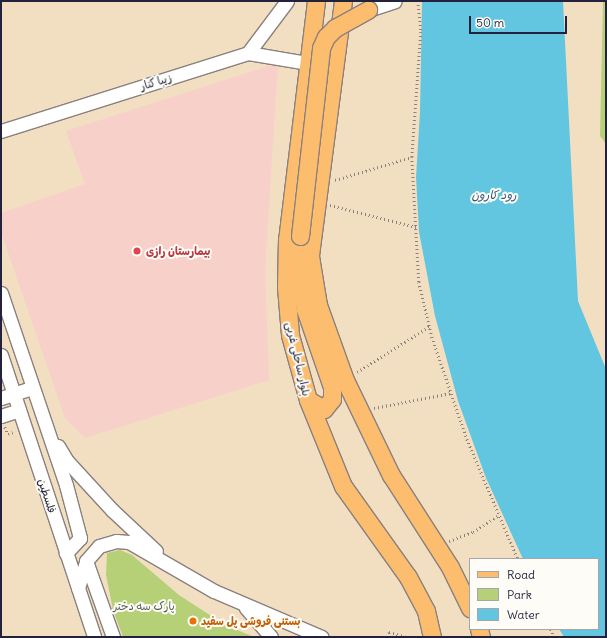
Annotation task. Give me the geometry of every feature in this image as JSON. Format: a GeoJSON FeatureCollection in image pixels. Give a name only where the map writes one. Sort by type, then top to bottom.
{"type":"FeatureCollection","features":[{"type":"Feature","properties":{"kind":"main road","name":"بلوار ساحلی غربی"},"geometry":{"type":"LineString","coordinates":[[316,1],[287,239],[286,287],[290,335],[308,400],[343,486],[408,577],[426,611],[432,637]]}},
{"type":"Feature","properties":{"kind":"main road"},"geometry":{"type":"LineString","coordinates":[[368,10],[354,7],[344,1],[310,256],[318,305],[325,329],[345,380],[391,475],[450,567],[469,606]]}},
{"type":"Feature","properties":{"kind":"main road"},"geometry":{"type":"LineString","coordinates":[[308,400],[324,409],[332,399],[332,387],[305,309],[299,272],[300,236],[321,48],[326,37],[335,28],[368,10]]}},
{"type":"Feature","properties":{"kind":"main road"},"geometry":{"type":"LineString","coordinates":[[300,236],[310,256]]}},
{"type":"Feature","properties":{"kind":"main road"},"geometry":{"type":"LineString","coordinates":[[324,365],[325,329]]}},
{"type":"Feature","properties":{"kind":"street"},"geometry":{"type":"LineString","coordinates":[[287,1],[248,53],[308,63]]}},
{"type":"Feature","properties":{"kind":"street"},"geometry":{"type":"LineString","coordinates":[[368,10],[395,1]]}},
{"type":"Feature","properties":{"kind":"street","name":"زیبا کنار"},"geometry":{"type":"LineString","coordinates":[[1,131],[248,53]]}},
{"type":"Feature","properties":{"kind":"street","name":"فلسطین"},"geometry":{"type":"LineString","coordinates":[[1,293],[66,485],[80,538],[66,553]]}},
{"type":"Feature","properties":{"kind":"street","name":"فلسطین"},"geometry":{"type":"LineString","coordinates":[[1,355],[77,590],[94,637]]}},
{"type":"Feature","properties":{"kind":"street"},"geometry":{"type":"LineString","coordinates":[[1,398],[32,388]]}},
{"type":"Feature","properties":{"kind":"street"},"geometry":{"type":"LineString","coordinates":[[1,416],[19,410]]}},
{"type":"Feature","properties":{"kind":"street"},"geometry":{"type":"LineString","coordinates":[[45,426],[68,461],[112,510],[167,562]]}},
{"type":"Feature","properties":{"kind":"street"},"geometry":{"type":"LineString","coordinates":[[77,590],[79,576],[86,561],[99,546],[116,541],[129,542],[167,562],[214,591],[322,637]]}},
{"type":"Feature","properties":{"kind":"street"},"geometry":{"type":"LineString","coordinates":[[86,561],[113,637]]}},
{"type":"Feature","properties":{"kind":"street"},"geometry":{"type":"LineString","coordinates":[[241,603],[271,637]]}},
{"type":"Feature","properties":{"kind":"path"},"geometry":{"type":"LineString","coordinates":[[418,1],[421,32],[412,157],[419,282],[430,326],[467,439],[518,558]]}},
{"type":"Feature","properties":{"kind":"path"},"geometry":{"type":"LineString","coordinates":[[319,185],[412,157]]}},
{"type":"Feature","properties":{"kind":"path"},"geometry":{"type":"LineString","coordinates":[[326,212],[328,204],[416,227]]}},
{"type":"Feature","properties":{"kind":"path"},"geometry":{"type":"LineString","coordinates":[[345,380],[430,326]]}},
{"type":"Feature","properties":{"kind":"path"},"geometry":{"type":"LineString","coordinates":[[359,411],[452,393]]}},
{"type":"Feature","properties":{"kind":"path"},"geometry":{"type":"LineString","coordinates":[[448,547],[445,542],[473,532],[499,515]]}},
{"type":"Feature","properties":{"kind":"path"},"geometry":{"type":"LineString","coordinates":[[387,637],[389,632],[406,637]]}},
{"type":"Feature","properties":{"kind":"shaded area","name":"بیمارستان رازی"},"geometry":{"type":"Polygon","coordinates":[[[278,63],[265,271],[269,380],[85,438],[65,418],[1,232],[1,213],[85,184],[66,131],[278,63]]]}},
{"type":"Feature","properties":{"kind":"green space"},"geometry":{"type":"Polygon","coordinates":[[[603,1],[606,1],[606,144],[600,136],[603,1]]]}},
{"type":"Feature","properties":{"kind":"green space","name":"پارک سه دختر"},"geometry":{"type":"Polygon","coordinates":[[[120,550],[132,555],[179,595],[225,625],[254,637],[123,637],[113,610],[106,575],[107,553],[120,550]]]}},
{"type":"Feature","properties":{"kind":"water","name":"رود کارون"},"geometry":{"type":"Polygon","coordinates":[[[422,1],[563,1],[578,301],[606,369],[606,637],[564,637],[560,630],[599,630],[599,558],[523,558],[486,478],[458,401],[435,316],[419,232],[416,177],[420,112],[422,1]]]}},
{"type":"Feature","properties":{"kind":"place","name":"بیمارستان رازی"},"geometry":{"type":"Point","coordinates":[137,251]}},
{"type":"Feature","properties":{"kind":"place","name":"بستنی فروشی پل سفید"},"geometry":{"type":"Point","coordinates":[193,621]}}]}
